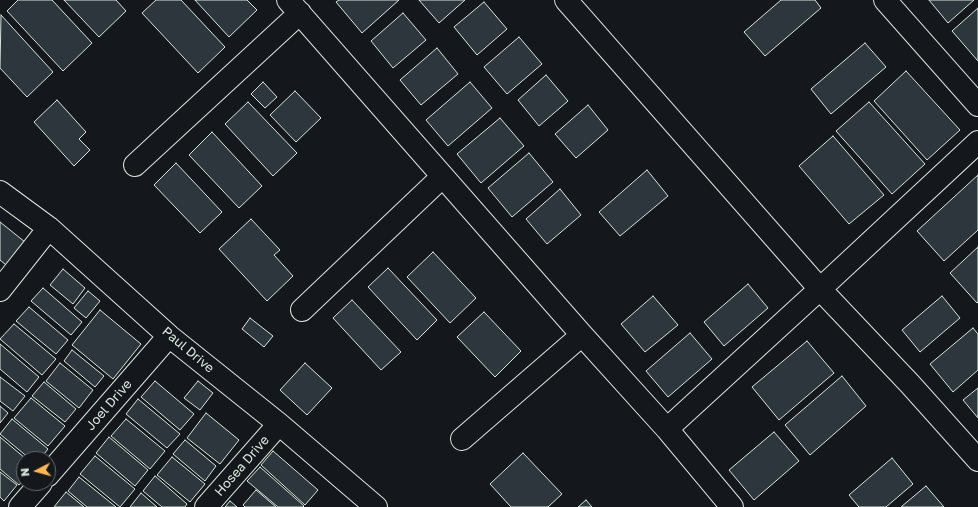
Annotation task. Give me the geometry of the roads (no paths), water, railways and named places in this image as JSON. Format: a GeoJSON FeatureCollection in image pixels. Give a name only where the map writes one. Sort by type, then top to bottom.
{"type":"FeatureCollection","features":[{"type":"Feature","properties":{"kind":"street"},"geometry":{"type":"LineString","coordinates":[[566,0],[820,289],[910,384],[978,460]]}},
{"type":"Feature","properties":{"kind":"street"},"geometry":{"type":"LineString","coordinates":[[885,0],[978,105]]}},
{"type":"Feature","properties":{"kind":"street"},"geometry":{"type":"LineString","coordinates":[[134,165],[294,6],[442,177],[667,429],[723,504]]}},
{"type":"Feature","properties":{"kind":"street"},"geometry":{"type":"LineString","coordinates":[[667,429],[978,142]]}},
{"type":"Feature","properties":{"kind":"street"},"geometry":{"type":"LineString","coordinates":[[302,310],[442,177]]}},
{"type":"Feature","properties":{"kind":"street","name":"Paul Drive"},"geometry":{"type":"LineString","coordinates":[[0,192],[49,228],[169,336],[279,424],[376,507]]}},
{"type":"Feature","properties":{"kind":"street"},"geometry":{"type":"LineString","coordinates":[[0,290],[49,228]]}},
{"type":"Feature","properties":{"kind":"street"},"geometry":{"type":"LineString","coordinates":[[462,439],[582,335]]}},
{"type":"Feature","properties":{"kind":"street","name":"Joel Drive"},"geometry":{"type":"LineString","coordinates":[[56,466],[169,336]]}},
{"type":"Feature","properties":{"kind":"street","name":"Hosea Drive"},"geometry":{"type":"LineString","coordinates":[[206,507],[279,424]]}},
{"type":"Feature","properties":{"kind":"street"},"geometry":{"type":"LineString","coordinates":[[20,507],[34,491]]}}]}
